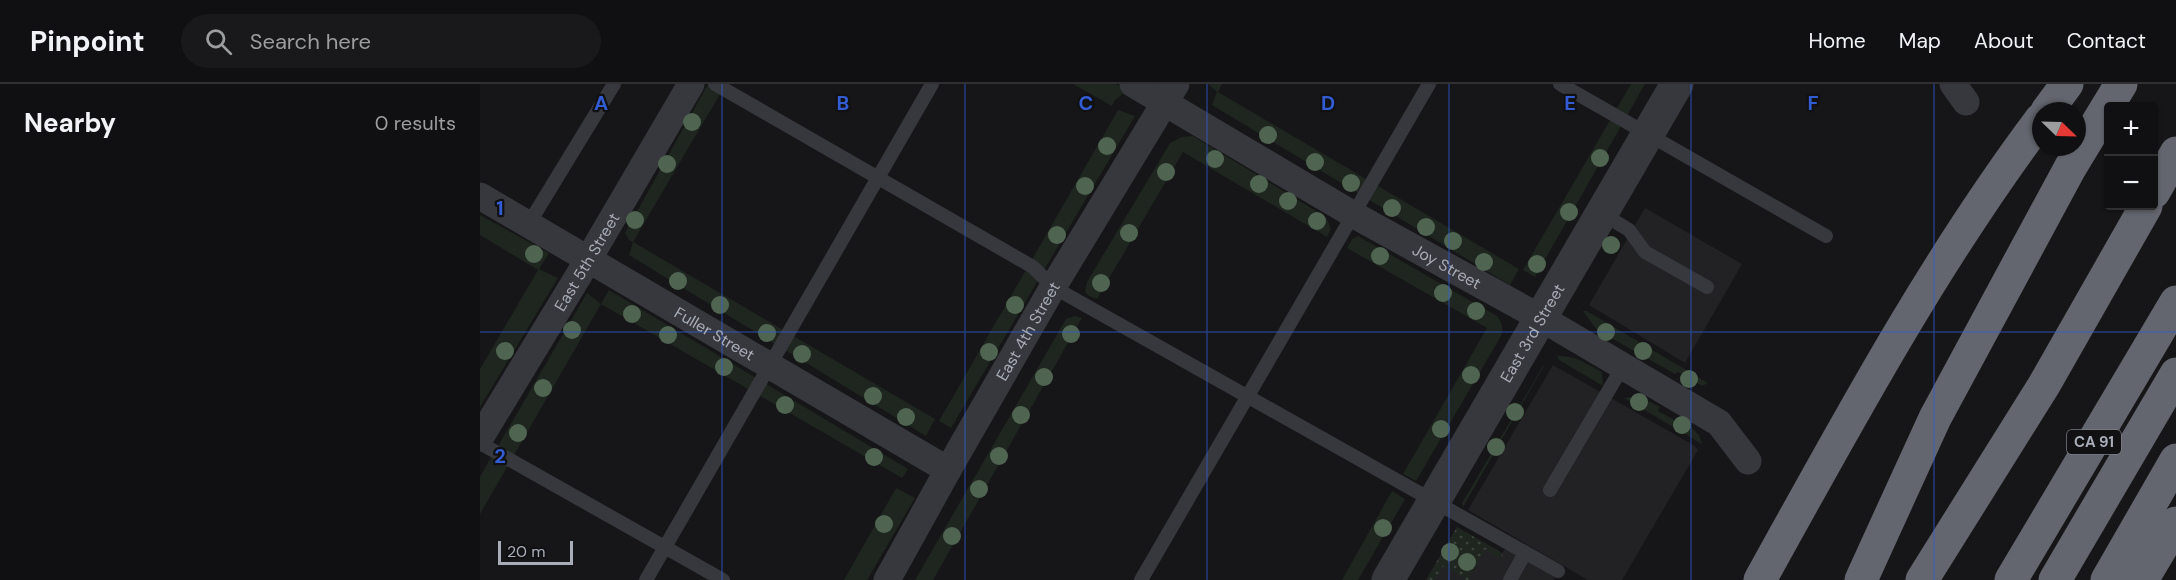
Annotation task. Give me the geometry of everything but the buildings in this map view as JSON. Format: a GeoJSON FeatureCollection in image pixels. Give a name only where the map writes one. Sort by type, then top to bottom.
{"type":"FeatureCollection","features":[{"type":"Feature","properties":{"kind":"highway"},"geometry":{"type":"LineString","coordinates":[[2054,102],[2067,84]]}},
{"type":"Feature","properties":{"kind":"highway"},"geometry":{"type":"LineString","coordinates":[[1861,580],[1935,418],[2070,168],[2121,84]]}},
{"type":"Feature","properties":{"kind":"highway"},"geometry":{"type":"LineString","coordinates":[[1760,580],[1839,436],[1931,279],[2032,132]]}},
{"type":"Feature","properties":{"kind":"highway"},"geometry":{"type":"LineString","coordinates":[[2158,185],[2176,153]]}},
{"type":"Feature","properties":{"kind":"highway"},"geometry":{"type":"LineString","coordinates":[[1922,580],[2044,385],[2144,210]]}},
{"type":"Feature","properties":{"kind":"highway","name":"CA 91"},"geometry":{"type":"LineString","coordinates":[[2011,580],[2176,302]]}},
{"type":"Feature","properties":{"kind":"highway"},"geometry":{"type":"LineString","coordinates":[[2055,580],[2176,374]]}},
{"type":"Feature","properties":{"kind":"highway"},"geometry":{"type":"LineString","coordinates":[[2107,580],[2176,460]]}},
{"type":"Feature","properties":{"kind":"highway"},"geometry":{"type":"LineString","coordinates":[[2142,580],[2176,523]]}},
{"type":"Feature","properties":{"kind":"highway"},"geometry":{"type":"LineString","coordinates":[[2156,580],[2176,546]]}},
{"type":"Feature","properties":{"kind":"street","name":"East 5th Street"},"geometry":{"type":"LineString","coordinates":[[480,441],[690,84]]}},
{"type":"Feature","properties":{"kind":"street","name":"Joy Street"},"geometry":{"type":"LineString","coordinates":[[1133,84],[1171,94],[1354,215],[1541,318],[1719,423],[1748,461]]}},
{"type":"Feature","properties":{"kind":"street","name":"East 3rd Street"},"geometry":{"type":"LineString","coordinates":[[1394,578],[1434,502],[1677,84]]}},
{"type":"Feature","properties":{"kind":"street","name":"East 4th Street"},"geometry":{"type":"LineString","coordinates":[[887,580],[1053,287],[1171,94]]}},
{"type":"Feature","properties":{"kind":"street","name":"Fuller Street"},"geometry":{"type":"LineString","coordinates":[[480,196],[948,470]]}},
{"type":"Feature","properties":{"kind":"lane"},"geometry":{"type":"LineString","coordinates":[[528,225],[614,84]]}},
{"type":"Feature","properties":{"kind":"lane"},"geometry":{"type":"LineString","coordinates":[[715,84],[1033,267],[1053,287],[1558,571]]}},
{"type":"Feature","properties":{"kind":"lane"},"geometry":{"type":"LineString","coordinates":[[646,580],[932,84]]}},
{"type":"Feature","properties":{"kind":"lane"},"geometry":{"type":"LineString","coordinates":[[1141,580],[1429,84]]}},
{"type":"Feature","properties":{"kind":"lane"},"geometry":{"type":"LineString","coordinates":[[1560,84],[1826,236]]}},
{"type":"Feature","properties":{"kind":"lane"},"geometry":{"type":"LineString","coordinates":[[1601,213],[1629,230],[1645,252],[1707,287]]}},
{"type":"Feature","properties":{"kind":"lane"},"geometry":{"type":"LineString","coordinates":[[1550,490],[1623,366]]}},
{"type":"Feature","properties":{"kind":"lane"},"geometry":{"type":"LineString","coordinates":[[480,441],[723,580]]}},
{"type":"Feature","properties":{"kind":"lane"},"geometry":{"type":"LineString","coordinates":[[1510,580],[1525,553]]}},
{"type":"Feature","properties":{"kind":"shaded area"},"geometry":{"type":"Polygon","coordinates":[[[708,84],[726,84],[633,242],[625,233],[708,84]]]}},
{"type":"Feature","properties":{"kind":"shaded area"},"geometry":{"type":"Polygon","coordinates":[[[1073,84],[1116,84],[1127,90],[1114,101],[1112,106],[1073,84]]]}},
{"type":"Feature","properties":{"kind":"shaded area"},"geometry":{"type":"Polygon","coordinates":[[[1208,84],[1222,84],[1218,92],[1519,269],[1510,285],[1212,105],[1217,92],[1208,84]]]}},
{"type":"Feature","properties":{"kind":"shaded area"},"geometry":{"type":"Polygon","coordinates":[[[1631,84],[1645,84],[1535,277],[1523,270],[1631,84]]]}},
{"type":"Feature","properties":{"kind":"shaded area"},"geometry":{"type":"Polygon","coordinates":[[[1118,110],[1135,116],[951,428],[939,421],[1118,110]]]}},
{"type":"Feature","properties":{"kind":"shaded area"},"geometry":{"type":"Polygon","coordinates":[[[1193,136],[1326,217],[1331,229],[1327,237],[1183,152],[1097,299],[1089,296],[1085,292],[1087,282],[1170,143],[1182,137],[1193,136]]]}},
{"type":"Feature","properties":{"kind":"shaded area"},"geometry":{"type":"Polygon","coordinates":[[[1645,208],[1742,264],[1685,363],[1589,305],[1645,208]]]}},
{"type":"Feature","properties":{"kind":"shaded area"},"geometry":{"type":"Polygon","coordinates":[[[480,215],[549,253],[539,269],[558,278],[480,407],[480,369],[538,270],[480,235],[480,215]]]}},
{"type":"Feature","properties":{"kind":"shaded area"},"geometry":{"type":"Polygon","coordinates":[[[1358,236],[1497,316],[1502,326],[1501,336],[1416,481],[1403,474],[1487,328],[1347,248],[1352,239],[1358,236]]]}},
{"type":"Feature","properties":{"kind":"shaded area"},"geometry":{"type":"Polygon","coordinates":[[[633,242],[935,419],[926,436],[629,255],[633,242]]]}},
{"type":"Feature","properties":{"kind":"shaded area"},"geometry":{"type":"Polygon","coordinates":[[[609,290],[908,469],[902,478],[601,304],[609,290]]]}},
{"type":"Feature","properties":{"kind":"shaded area"},"geometry":{"type":"Polygon","coordinates":[[[587,293],[601,304],[480,514],[480,477],[488,463],[587,293]]]}},
{"type":"Feature","properties":{"kind":"shaded area"},"geometry":{"type":"Polygon","coordinates":[[[1583,311],[1587,311],[1708,383],[1702,386],[1678,372],[1675,374],[1597,330],[1583,311]]]}},
{"type":"Feature","properties":{"kind":"shaded area"},"geometry":{"type":"Polygon","coordinates":[[[1075,316],[1082,318],[933,580],[915,580],[1066,319],[1075,316]]]}},
{"type":"Feature","properties":{"kind":"shaded area"},"geometry":{"type":"Polygon","coordinates":[[[1557,356],[1575,359],[1602,372],[1603,386],[1559,360],[1557,356]]]}},
{"type":"Feature","properties":{"kind":"shaded area"},"geometry":{"type":"Polygon","coordinates":[[[1553,365],[1695,446],[1698,450],[1622,580],[1588,580],[1468,510],[1553,365]]]}},
{"type":"Feature","properties":{"kind":"shaded area"},"geometry":{"type":"Polygon","coordinates":[[[1544,366],[1463,507],[1462,503],[1544,366]]]}},
{"type":"Feature","properties":{"kind":"shaded area"},"geometry":{"type":"Polygon","coordinates":[[[1632,397],[1660,407],[1658,411],[1680,423],[1682,418],[1699,435],[1702,444],[1624,398],[1632,397]]]}},
{"type":"Feature","properties":{"kind":"shaded area"},"geometry":{"type":"Polygon","coordinates":[[[896,488],[915,498],[867,580],[844,580],[896,488]]]}},
{"type":"Feature","properties":{"kind":"shaded area"},"geometry":{"type":"Polygon","coordinates":[[[1392,491],[1405,499],[1358,580],[1342,580],[1392,491]]]}},
{"type":"Feature","properties":{"kind":"shaded area"},"geometry":{"type":"Polygon","coordinates":[[[1457,527],[1502,553],[1505,549],[1555,577],[1553,580],[1426,580],[1457,527]]]}},
{"type":"Feature","properties":{"kind":"shaded area"},"geometry":{"type":"Polygon","coordinates":[[[1457,527],[1502,553],[1503,557],[1499,558],[1485,549],[1469,577],[1472,580],[1467,580],[1443,566],[1435,580],[1426,580],[1457,527]]]}}]}
